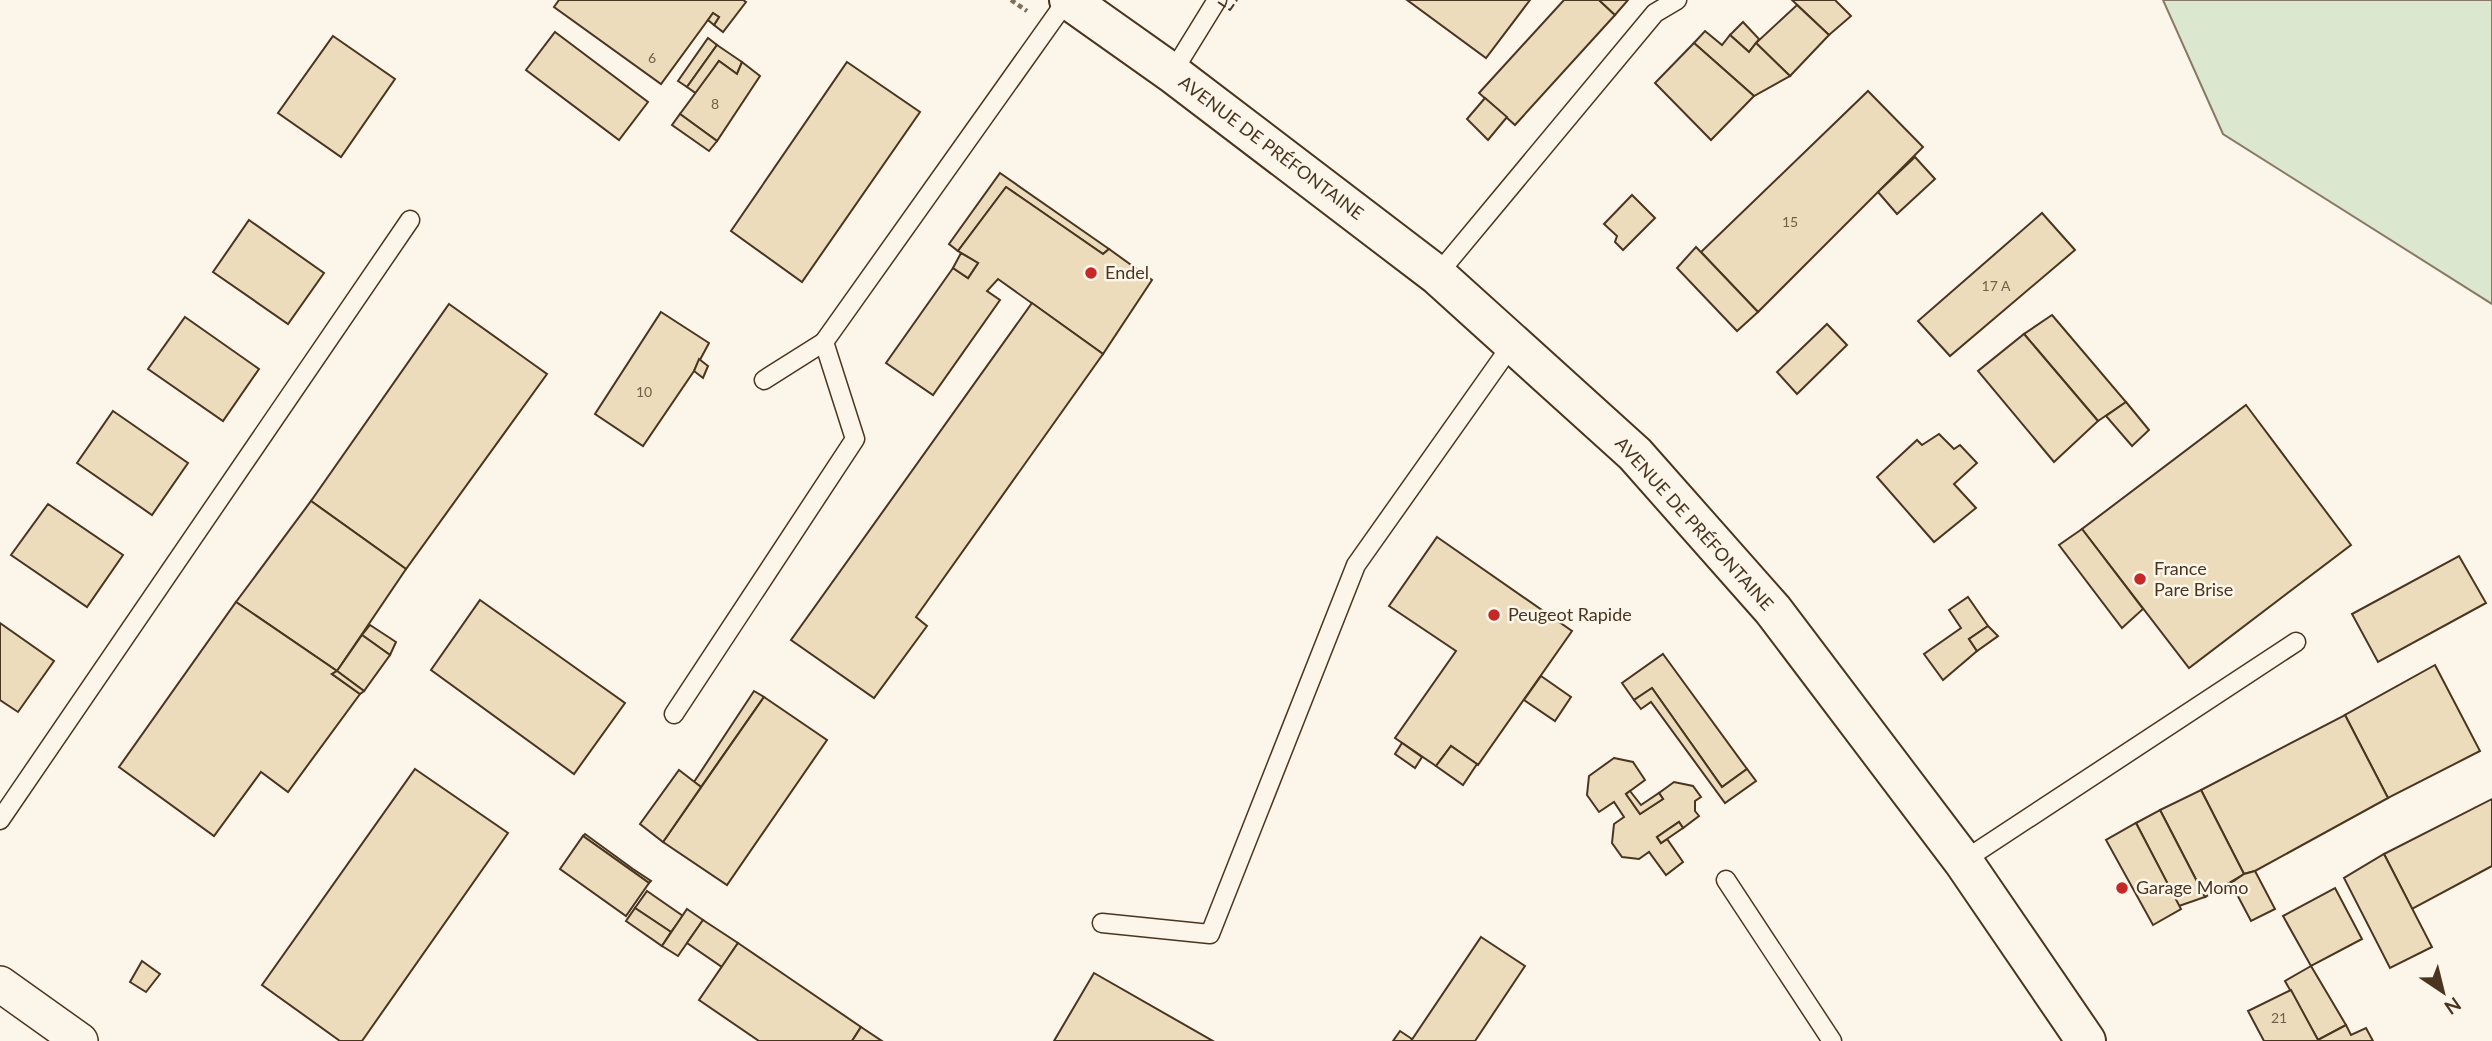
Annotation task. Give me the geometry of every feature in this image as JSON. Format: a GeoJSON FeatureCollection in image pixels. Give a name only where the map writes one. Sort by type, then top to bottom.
{"type":"FeatureCollection","features":[{"type":"Feature","properties":{"kind":"main road","name":"AVENUE DE PRÉFONTAINE"},"geometry":{"type":"LineString","coordinates":[[1062,9],[1172,73],[1437,275],[1635,454],[1763,600],[1963,861],[2086,1041]]}},
{"type":"Feature","properties":{"kind":"street"},"geometry":{"type":"LineString","coordinates":[[0,984],[80,1041]]}},
{"type":"Feature","properties":{"kind":"lane"},"geometry":{"type":"LineString","coordinates":[[1172,73],[1217,0]]}},
{"type":"Feature","properties":{"kind":"lane"},"geometry":{"type":"LineString","coordinates":[[1437,275],[1655,13],[1677,0]]}},
{"type":"Feature","properties":{"kind":"lane"},"geometry":{"type":"LineString","coordinates":[[764,380],[824,342],[1062,9]]}},
{"type":"Feature","properties":{"kind":"lane"},"geometry":{"type":"LineString","coordinates":[[0,820],[410,220]]}},
{"type":"Feature","properties":{"kind":"lane"},"geometry":{"type":"LineString","coordinates":[[674,713],[855,439],[824,342]]}},
{"type":"Feature","properties":{"kind":"lane"},"geometry":{"type":"LineString","coordinates":[[1102,923],[1210,934],[1356,565],[1513,343]]}},
{"type":"Feature","properties":{"kind":"lane"},"geometry":{"type":"LineString","coordinates":[[1963,861],[2296,642]]}},
{"type":"Feature","properties":{"kind":"lane"},"geometry":{"type":"LineString","coordinates":[[1726,880],[1832,1041]]}},
{"type":"Feature","properties":{"kind":"path"},"geometry":{"type":"LineString","coordinates":[[1011,0],[1062,9]]}},
{"type":"Feature","properties":{"kind":"green space"},"geometry":{"type":"Polygon","coordinates":[[[2163,0],[2492,0],[2492,304],[2223,134],[2163,0]]]}},
{"type":"Feature","properties":{"kind":"building"},"geometry":{"type":"Polygon","coordinates":[[[559,0],[746,2],[723,32],[714,25],[719,17],[713,13],[661,84],[554,7],[559,0]]]}},
{"type":"Feature","properties":{"kind":"building"},"geometry":{"type":"Polygon","coordinates":[[[1407,0],[1530,0],[1486,58],[1407,0]]]}},
{"type":"Feature","properties":{"kind":"building"},"geometry":{"type":"Polygon","coordinates":[[[1564,0],[1599,0],[1615,15],[1515,125],[1479,93],[1564,0]]]}},
{"type":"Feature","properties":{"kind":"building"},"geometry":{"type":"Polygon","coordinates":[[[1599,0],[1628,0],[1615,15],[1599,0]]]}},
{"type":"Feature","properties":{"kind":"building"},"geometry":{"type":"Polygon","coordinates":[[[1792,0],[1835,0],[1851,16],[1829,35],[1792,0]]]}},
{"type":"Feature","properties":{"kind":"building"},"geometry":{"type":"Polygon","coordinates":[[[1797,5],[1829,35],[1790,76],[1756,43],[1797,5]]]}},
{"type":"Feature","properties":{"kind":"building"},"geometry":{"type":"Polygon","coordinates":[[[713,13],[719,17],[714,25],[708,20],[713,13]]]}},
{"type":"Feature","properties":{"kind":"building"},"geometry":{"type":"Polygon","coordinates":[[[1743,22],[1759,39],[1749,52],[1730,35],[1743,22]]]}},
{"type":"Feature","properties":{"kind":"building"},"geometry":{"type":"Polygon","coordinates":[[[1705,31],[1722,45],[1730,35],[1749,52],[1756,43],[1790,76],[1754,96],[1694,43],[1705,31]]]}},
{"type":"Feature","properties":{"kind":"building"},"geometry":{"type":"Polygon","coordinates":[[[555,32],[648,102],[619,140],[526,70],[555,32]]]}},
{"type":"Feature","properties":{"kind":"building"},"geometry":{"type":"Polygon","coordinates":[[[333,36],[395,79],[341,157],[278,113],[333,36]]]}},
{"type":"Feature","properties":{"kind":"building"},"geometry":{"type":"Polygon","coordinates":[[[708,38],[717,45],[687,87],[678,81],[708,38]]]}},
{"type":"Feature","properties":{"kind":"building"},"geometry":{"type":"Polygon","coordinates":[[[1694,43],[1754,96],[1711,140],[1655,83],[1694,43]]]}},
{"type":"Feature","properties":{"kind":"building"},"geometry":{"type":"Polygon","coordinates":[[[717,45],[742,62],[737,74],[719,61],[697,94],[687,87],[717,45]]]}},
{"type":"Feature","properties":{"kind":"building"},"geometry":{"type":"Polygon","coordinates":[[[719,61],[737,74],[742,62],[760,76],[717,141],[680,114],[719,61]]]}},
{"type":"Feature","properties":{"kind":"building"},"geometry":{"type":"Polygon","coordinates":[[[847,62],[920,112],[802,282],[731,231],[847,62]]]}},
{"type":"Feature","properties":{"kind":"building"},"geometry":{"type":"Polygon","coordinates":[[[1868,91],[1923,147],[1758,312],[1701,252],[1868,91]]]}},
{"type":"Feature","properties":{"kind":"building"},"geometry":{"type":"Polygon","coordinates":[[[1485,98],[1507,117],[1488,140],[1467,119],[1485,98]]]}},
{"type":"Feature","properties":{"kind":"building"},"geometry":{"type":"Polygon","coordinates":[[[680,114],[717,141],[709,151],[672,125],[680,114]]]}},
{"type":"Feature","properties":{"kind":"building"},"geometry":{"type":"Polygon","coordinates":[[[1915,157],[1935,179],[1897,214],[1878,192],[1915,157]]]}},
{"type":"Feature","properties":{"kind":"building"},"geometry":{"type":"Polygon","coordinates":[[[1000,173],[1109,249],[1103,254],[1006,187],[958,251],[949,244],[1000,173]]]}},
{"type":"Feature","properties":{"kind":"building"},"geometry":{"type":"Polygon","coordinates":[[[1006,187],[1103,254],[1109,249],[1152,280],[1103,354],[998,279],[987,291],[1000,300],[933,395],[886,363],[953,268],[968,278],[978,263],[958,251],[1006,187]]]}},
{"type":"Feature","properties":{"kind":"building"},"geometry":{"type":"Polygon","coordinates":[[[1632,195],[1655,218],[1623,250],[1615,242],[1617,236],[1604,224],[1632,195]]]}},
{"type":"Feature","properties":{"kind":"building"},"geometry":{"type":"Polygon","coordinates":[[[2042,213],[2075,250],[1950,356],[1918,321],[2042,213]]]}},
{"type":"Feature","properties":{"kind":"building"},"geometry":{"type":"Polygon","coordinates":[[[249,220],[324,273],[288,324],[213,272],[249,220]]]}},
{"type":"Feature","properties":{"kind":"building"},"geometry":{"type":"Polygon","coordinates":[[[1696,247],[1758,312],[1737,331],[1677,268],[1696,247]]]}},
{"type":"Feature","properties":{"kind":"building"},"geometry":{"type":"Polygon","coordinates":[[[961,253],[978,263],[968,278],[953,268],[961,253]]]}},
{"type":"Feature","properties":{"kind":"building"},"geometry":{"type":"Polygon","coordinates":[[[1032,303],[1103,354],[916,617],[927,626],[874,698],[791,640],[1032,303]]]}},
{"type":"Feature","properties":{"kind":"building"},"geometry":{"type":"Polygon","coordinates":[[[449,304],[547,374],[406,569],[311,501],[449,304]]]}},
{"type":"Feature","properties":{"kind":"building"},"geometry":{"type":"Polygon","coordinates":[[[661,312],[709,343],[694,371],[643,446],[595,414],[661,312]]]}},
{"type":"Feature","properties":{"kind":"building"},"geometry":{"type":"Polygon","coordinates":[[[2052,315],[2126,402],[2098,421],[2024,334],[2052,315]]]}},
{"type":"Feature","properties":{"kind":"building"},"geometry":{"type":"Polygon","coordinates":[[[185,317],[259,369],[223,421],[148,369],[185,317]]]}},
{"type":"Feature","properties":{"kind":"building"},"geometry":{"type":"Polygon","coordinates":[[[1827,324],[1847,345],[1797,394],[1777,372],[1827,324]]]}},
{"type":"Feature","properties":{"kind":"building"},"geometry":{"type":"Polygon","coordinates":[[[2024,334],[2098,421],[2054,462],[1978,371],[2024,334]]]}},
{"type":"Feature","properties":{"kind":"building"},"geometry":{"type":"Polygon","coordinates":[[[699,359],[708,366],[703,378],[694,371],[699,359]]]}},
{"type":"Feature","properties":{"kind":"building"},"geometry":{"type":"Polygon","coordinates":[[[2126,402],[2149,430],[2132,446],[2106,416],[2126,402]]]}},
{"type":"Feature","properties":{"kind":"building"},"geometry":{"type":"Polygon","coordinates":[[[2246,405],[2351,545],[2189,668],[2082,529],[2246,405]]]}},
{"type":"Feature","properties":{"kind":"building"},"geometry":{"type":"Polygon","coordinates":[[[113,411],[188,463],[152,515],[77,463],[113,411]]]}},
{"type":"Feature","properties":{"kind":"building"},"geometry":{"type":"Polygon","coordinates":[[[1939,434],[1954,449],[1960,445],[1977,463],[1954,484],[1976,508],[1934,542],[1877,477],[1917,440],[1922,445],[1939,434]]]}},
{"type":"Feature","properties":{"kind":"building"},"geometry":{"type":"Polygon","coordinates":[[[311,501],[406,569],[337,671],[236,602],[311,501]]]}},
{"type":"Feature","properties":{"kind":"building"},"geometry":{"type":"Polygon","coordinates":[[[48,504],[123,555],[87,607],[11,555],[48,504]]]}},
{"type":"Feature","properties":{"kind":"building"},"geometry":{"type":"Polygon","coordinates":[[[2082,529],[2143,609],[2122,628],[2059,545],[2082,529]]]}},
{"type":"Feature","properties":{"kind":"building"},"geometry":{"type":"Polygon","coordinates":[[[1437,537],[1572,631],[1478,765],[1451,746],[1436,766],[1395,738],[1456,651],[1389,606],[1437,537]]]}},
{"type":"Feature","properties":{"kind":"building"},"geometry":{"type":"Polygon","coordinates":[[[2459,556],[2486,603],[2378,662],[2352,614],[2459,556]]]}},
{"type":"Feature","properties":{"kind":"building"},"geometry":{"type":"Polygon","coordinates":[[[1968,597],[1988,626],[1969,639],[1977,651],[1943,680],[1924,654],[1961,628],[1949,610],[1968,597]]]}},
{"type":"Feature","properties":{"kind":"building"},"geometry":{"type":"Polygon","coordinates":[[[480,600],[625,703],[574,774],[431,670],[480,600]]]}},
{"type":"Feature","properties":{"kind":"building"},"geometry":{"type":"Polygon","coordinates":[[[236,602],[337,671],[332,674],[360,694],[288,792],[261,772],[214,836],[119,767],[236,602]]]}},
{"type":"Feature","properties":{"kind":"building"},"geometry":{"type":"Polygon","coordinates":[[[0,623],[54,661],[18,712],[0,700],[0,623]]]}},
{"type":"Feature","properties":{"kind":"building"},"geometry":{"type":"Polygon","coordinates":[[[370,625],[396,642],[390,655],[362,635],[370,625]]]}},
{"type":"Feature","properties":{"kind":"building"},"geometry":{"type":"Polygon","coordinates":[[[1988,626],[1998,636],[1977,651],[1969,639],[1988,626]]]}},
{"type":"Feature","properties":{"kind":"building"},"geometry":{"type":"Polygon","coordinates":[[[362,635],[390,655],[364,691],[337,671],[362,635]]]}},
{"type":"Feature","properties":{"kind":"building"},"geometry":{"type":"Polygon","coordinates":[[[1663,654],[1747,769],[1722,787],[1652,688],[1634,700],[1622,683],[1663,654]]]}},
{"type":"Feature","properties":{"kind":"building"},"geometry":{"type":"Polygon","coordinates":[[[2435,665],[2480,751],[2388,798],[2345,715],[2435,665]]]}},
{"type":"Feature","properties":{"kind":"building"},"geometry":{"type":"Polygon","coordinates":[[[337,671],[364,691],[360,694],[332,674],[337,671]]]}},
{"type":"Feature","properties":{"kind":"building"},"geometry":{"type":"Polygon","coordinates":[[[1541,676],[1571,697],[1555,721],[1524,700],[1541,676]]]}},
{"type":"Feature","properties":{"kind":"building"},"geometry":{"type":"Polygon","coordinates":[[[1652,688],[1722,787],[1747,769],[1756,781],[1725,803],[1651,702],[1641,709],[1634,700],[1652,688]]]}},
{"type":"Feature","properties":{"kind":"building"},"geometry":{"type":"Polygon","coordinates":[[[754,691],[764,697],[701,787],[694,782],[754,691]]]}},
{"type":"Feature","properties":{"kind":"building"},"geometry":{"type":"Polygon","coordinates":[[[764,697],[827,740],[727,885],[663,842],[764,697]]]}},
{"type":"Feature","properties":{"kind":"building"},"geometry":{"type":"Polygon","coordinates":[[[2345,715],[2388,798],[2255,871],[2244,874],[2201,790],[2345,715]]]}},
{"type":"Feature","properties":{"kind":"building"},"geometry":{"type":"Polygon","coordinates":[[[1402,743],[1422,757],[1415,768],[1395,754],[1402,743]]]}},
{"type":"Feature","properties":{"kind":"building"},"geometry":{"type":"Polygon","coordinates":[[[1451,746],[1477,764],[1463,785],[1436,766],[1451,746]]]}},
{"type":"Feature","properties":{"kind":"building"},"geometry":{"type":"Polygon","coordinates":[[[1614,758],[1633,762],[1645,780],[1626,794],[1640,814],[1663,799],[1659,793],[1674,782],[1693,786],[1701,797],[1695,801],[1695,811],[1699,816],[1683,828],[1679,822],[1657,837],[1661,843],[1667,839],[1683,862],[1666,875],[1649,852],[1639,859],[1622,857],[1612,843],[1614,824],[1624,817],[1614,802],[1599,812],[1587,795],[1589,776],[1614,758]]]}},
{"type":"Feature","properties":{"kind":"building"},"geometry":{"type":"Polygon","coordinates":[[[415,769],[508,833],[362,1041],[340,1041],[262,985],[415,769]]]}},
{"type":"Feature","properties":{"kind":"building"},"geometry":{"type":"Polygon","coordinates":[[[679,770],[701,787],[663,842],[640,824],[679,770]]]}},
{"type":"Feature","properties":{"kind":"building"},"geometry":{"type":"Polygon","coordinates":[[[2201,790],[2244,874],[2205,897],[2160,810],[2201,790]]]}},
{"type":"Feature","properties":{"kind":"building"},"geometry":{"type":"Polygon","coordinates":[[[1630,791],[1641,805],[1659,793],[1663,799],[1640,814],[1626,794],[1630,791]]]}},
{"type":"Feature","properties":{"kind":"building"},"geometry":{"type":"Polygon","coordinates":[[[2492,799],[2492,866],[2412,909],[2384,854],[2492,799]]]}},
{"type":"Feature","properties":{"kind":"building"},"geometry":{"type":"Polygon","coordinates":[[[2160,810],[2205,897],[2179,906],[2136,823],[2160,810]]]}},
{"type":"Feature","properties":{"kind":"building"},"geometry":{"type":"Polygon","coordinates":[[[1679,822],[1683,828],[1661,843],[1657,837],[1679,822]]]}},
{"type":"Feature","properties":{"kind":"building"},"geometry":{"type":"Polygon","coordinates":[[[2136,823],[2181,909],[2153,925],[2106,840],[2136,823]]]}},
{"type":"Feature","properties":{"kind":"building"},"geometry":{"type":"Polygon","coordinates":[[[585,834],[651,881],[649,883],[583,836],[585,834]]]}},
{"type":"Feature","properties":{"kind":"building"},"geometry":{"type":"Polygon","coordinates":[[[583,836],[649,883],[626,916],[560,869],[583,836]]]}},
{"type":"Feature","properties":{"kind":"building"},"geometry":{"type":"Polygon","coordinates":[[[2384,854],[2432,947],[2390,968],[2344,878],[2384,854]]]}},
{"type":"Feature","properties":{"kind":"building"},"geometry":{"type":"Polygon","coordinates":[[[2255,871],[2275,909],[2251,921],[2231,883],[2244,874],[2255,871]]]}},
{"type":"Feature","properties":{"kind":"building"},"geometry":{"type":"Polygon","coordinates":[[[2335,888],[2362,939],[2311,966],[2283,916],[2335,888]]]}},
{"type":"Feature","properties":{"kind":"building"},"geometry":{"type":"Polygon","coordinates":[[[647,891],[683,916],[671,932],[635,908],[647,891]]]}},
{"type":"Feature","properties":{"kind":"building"},"geometry":{"type":"Polygon","coordinates":[[[635,908],[671,932],[662,946],[626,921],[635,908]]]}},
{"type":"Feature","properties":{"kind":"building"},"geometry":{"type":"Polygon","coordinates":[[[687,909],[703,920],[678,956],[662,946],[687,909]]]}},
{"type":"Feature","properties":{"kind":"building"},"geometry":{"type":"Polygon","coordinates":[[[703,920],[738,943],[722,967],[687,943],[703,920]]]}},
{"type":"Feature","properties":{"kind":"building"},"geometry":{"type":"Polygon","coordinates":[[[1481,937],[1525,966],[1475,1041],[1411,1041],[1481,937]]]}},
{"type":"Feature","properties":{"kind":"building"},"geometry":{"type":"Polygon","coordinates":[[[738,943],[861,1027],[852,1041],[759,1041],[699,1000],[738,943]]]}},
{"type":"Feature","properties":{"kind":"building"},"geometry":{"type":"Polygon","coordinates":[[[142,961],[160,974],[146,992],[130,982],[142,961]]]}},
{"type":"Feature","properties":{"kind":"building"},"geometry":{"type":"Polygon","coordinates":[[[2311,966],[2346,1025],[2318,1040],[2285,981],[2311,966]]]}},
{"type":"Feature","properties":{"kind":"building"},"geometry":{"type":"Polygon","coordinates":[[[1094,973],[1213,1041],[1054,1041],[1094,973]]]}},
{"type":"Feature","properties":{"kind":"building"},"geometry":{"type":"Polygon","coordinates":[[[2291,990],[2318,1040],[2346,1025],[2351,1035],[2366,1028],[2373,1041],[2264,1041],[2248,1011],[2291,990]]]}},
{"type":"Feature","properties":{"kind":"building"},"geometry":{"type":"Polygon","coordinates":[[[861,1027],[882,1041],[852,1041],[861,1027]]]}},
{"type":"Feature","properties":{"kind":"building"},"geometry":{"type":"Polygon","coordinates":[[[1400,1031],[1412,1039],[1411,1041],[1393,1041],[1400,1031]]]}},
{"type":"Feature","properties":{"kind":"fence"},"geometry":{"type":"LineString","coordinates":[[1218,2],[1230,10],[1237,0]]}},
{"type":"Feature","properties":{"kind":"place","name":"Endel"},"geometry":{"type":"Point","coordinates":[1091,273]}},
{"type":"Feature","properties":{"kind":"place","name":"France Pare Brise"},"geometry":{"type":"Point","coordinates":[2140,579]}},
{"type":"Feature","properties":{"kind":"place","name":"Peugeot Rapide"},"geometry":{"type":"Point","coordinates":[1494,615]}},
{"type":"Feature","properties":{"kind":"place","name":"Garage Momo"},"geometry":{"type":"Point","coordinates":[2122,888]}}]}
